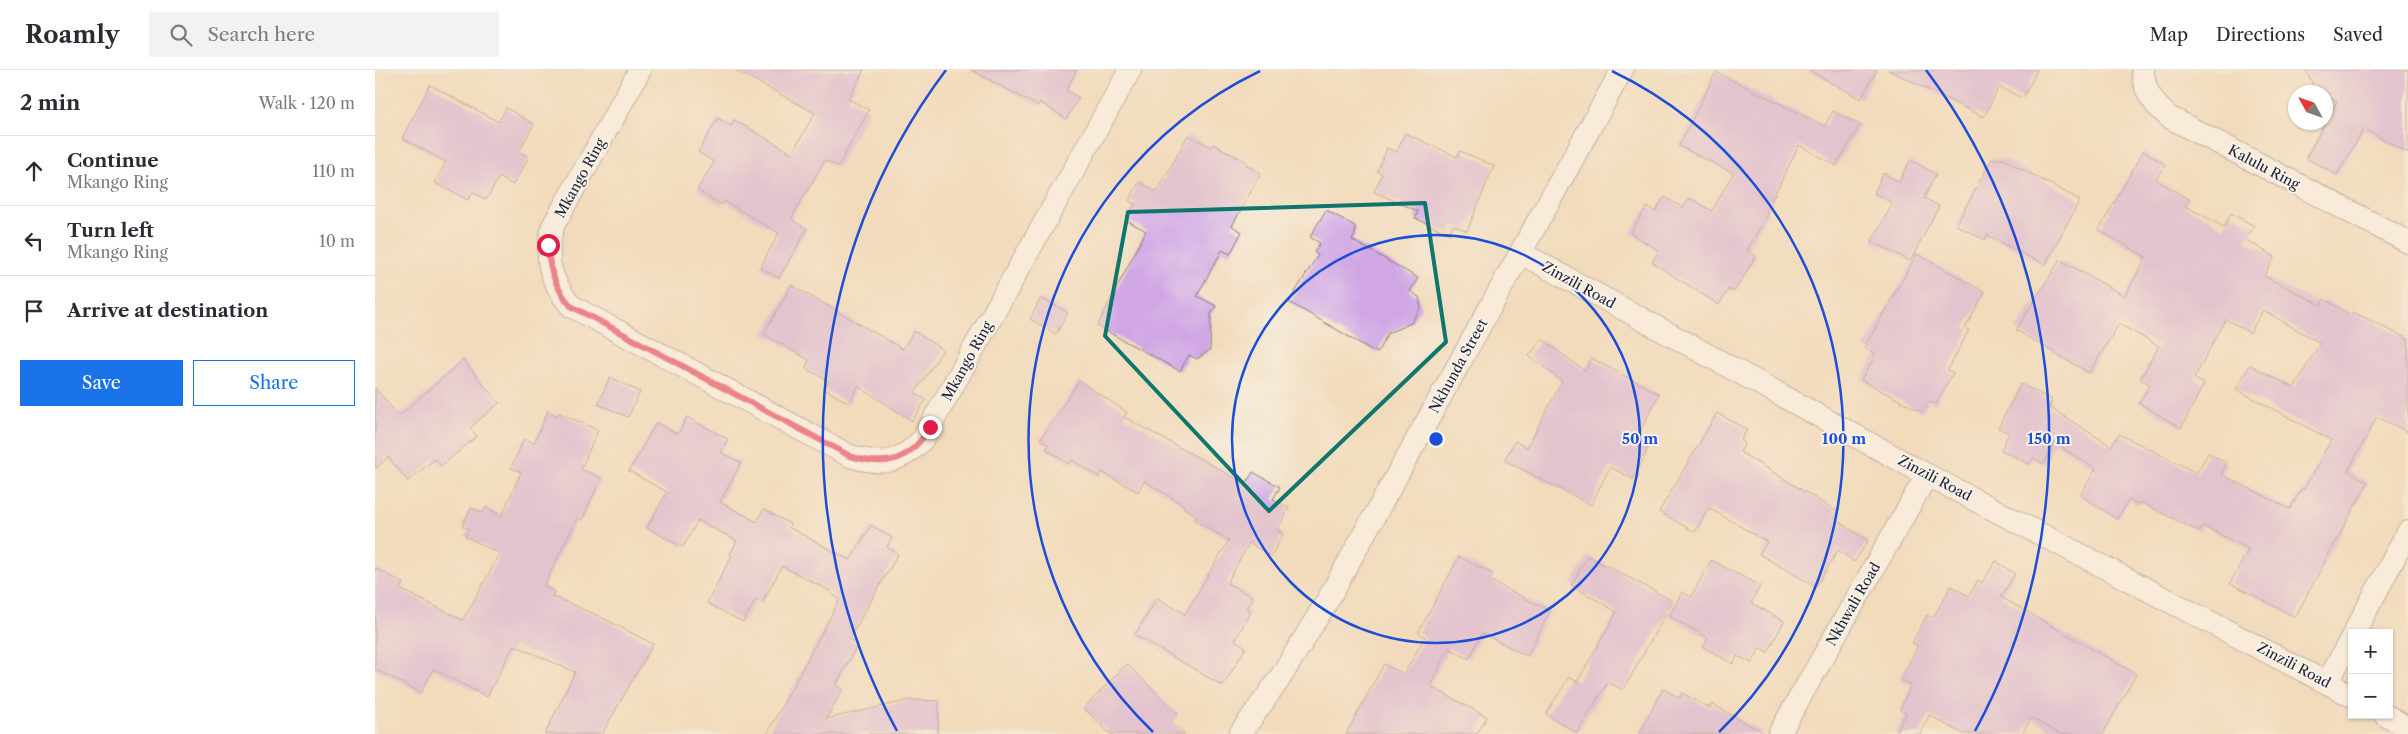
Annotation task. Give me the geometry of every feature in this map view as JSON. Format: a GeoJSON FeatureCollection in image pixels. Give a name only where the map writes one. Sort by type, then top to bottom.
{"type":"FeatureCollection","features":[{"type":"Feature","properties":{"kind":"street","name":"Mkango Ring"},"geometry":{"type":"LineString","coordinates":[[640,70],[553,226],[548,245],[549,263],[556,285],[571,306],[850,456],[873,462],[888,462],[901,458],[923,439],[1130,70]]}},
{"type":"Feature","properties":{"kind":"street","name":"Nkhunda Street"},"geometry":{"type":"LineString","coordinates":[[1240,734],[1280,678],[1326,604],[1622,70]]}},
{"type":"Feature","properties":{"kind":"street","name":"Kalulu Ring"},"geometry":{"type":"LineString","coordinates":[[2143,70],[2147,92],[2155,106],[2169,117],[2408,242]]}},
{"type":"Feature","properties":{"kind":"street","name":"Zinzili Road"},"geometry":{"type":"LineString","coordinates":[[1521,253],[1927,475],[2348,694]]}},
{"type":"Feature","properties":{"kind":"street","name":"Nkhwali Road"},"geometry":{"type":"LineString","coordinates":[[1779,734],[1927,475]]}},
{"type":"Feature","properties":{"kind":"street"},"geometry":{"type":"LineString","coordinates":[[2356,629],[2408,532]]}},
{"type":"Feature","properties":{"kind":"street"},"geometry":{"type":"LineString","coordinates":[[2327,683],[2348,644]]}},
{"type":"Feature","properties":{"kind":"street"},"geometry":{"type":"LineString","coordinates":[[2392,719],[2408,728]]}},
{"type":"Feature","properties":{"kind":"highlighted area"},"geometry":{"type":"Polygon","coordinates":[[[1425,203],[1446,342],[1269,511],[1105,336],[1128,212],[1425,203]]]}},
{"type":"Feature","properties":{"kind":"building"},"geometry":{"type":"Polygon","coordinates":[[[735,70],[864,70],[848,99],[869,110],[838,167],[825,160],[791,219],[807,229],[779,278],[760,268],[779,233],[724,201],[722,205],[697,190],[714,162],[698,152],[718,118],[731,126],[734,120],[792,153],[815,113],[735,70]]]}},
{"type":"Feature","properties":{"kind":"building"},"geometry":{"type":"Polygon","coordinates":[[[971,70],[1077,70],[1066,90],[1079,98],[1066,119],[1040,102],[1038,106],[971,70]]]}},
{"type":"Feature","properties":{"kind":"building"},"geometry":{"type":"Polygon","coordinates":[[[1808,70],[1877,70],[1861,99],[1808,70]]]}},
{"type":"Feature","properties":{"kind":"building"},"geometry":{"type":"Polygon","coordinates":[[[1888,70],[2037,70],[2023,98],[1999,87],[1984,117],[1888,70]]]}},
{"type":"Feature","properties":{"kind":"building"},"geometry":{"type":"Polygon","coordinates":[[[2306,70],[2408,70],[2408,153],[2364,129],[2337,175],[2306,158],[2321,130],[2333,130],[2333,108],[2337,101],[2333,99],[2333,85],[2313,85],[2306,70]]]}},
{"type":"Feature","properties":{"kind":"building"},"geometry":{"type":"Polygon","coordinates":[[[1716,72],[1825,126],[1833,111],[1860,125],[1836,166],[1799,145],[1766,212],[1768,213],[1747,250],[1756,256],[1734,292],[1729,289],[1719,305],[1652,262],[1659,251],[1630,233],[1647,207],[1655,212],[1665,197],[1683,208],[1690,198],[1712,211],[1733,173],[1679,146],[1716,72]]]}},
{"type":"Feature","properties":{"kind":"building"},"geometry":{"type":"Polygon","coordinates":[[[430,85],[499,122],[506,108],[534,124],[519,152],[529,157],[513,185],[499,177],[486,200],[473,192],[468,200],[435,183],[446,162],[402,138],[430,85]]]}},
{"type":"Feature","properties":{"kind":"building"},"geometry":{"type":"Polygon","coordinates":[[[1405,133],[1457,157],[1460,151],[1494,166],[1467,231],[1453,225],[1449,234],[1415,218],[1418,211],[1374,192],[1382,174],[1377,171],[1387,148],[1397,152],[1405,133]]]}},
{"type":"Feature","properties":{"kind":"building"},"geometry":{"type":"Polygon","coordinates":[[[1188,135],[1211,147],[1213,144],[1247,162],[1246,165],[1261,173],[1232,226],[1242,232],[1230,254],[1222,250],[1197,296],[1216,306],[1211,314],[1210,350],[1197,359],[1189,355],[1180,371],[1097,326],[1146,231],[1126,220],[1135,204],[1129,201],[1139,182],[1157,192],[1188,135]]]}},
{"type":"Feature","properties":{"kind":"building"},"geometry":{"type":"Polygon","coordinates":[[[2143,151],[2165,164],[2156,180],[2189,199],[2185,206],[2224,227],[2231,213],[2254,226],[2246,240],[2275,257],[2264,276],[2321,305],[2324,299],[2351,315],[2353,312],[2408,339],[2408,432],[2377,417],[2348,471],[2368,482],[2295,617],[2230,583],[2249,549],[2203,526],[2200,532],[2140,502],[2138,505],[2129,500],[2117,519],[2080,495],[2096,469],[2055,443],[2044,464],[2033,458],[2029,464],[2001,450],[2009,433],[1998,428],[2021,384],[2052,400],[2049,407],[2111,446],[2119,434],[2197,473],[2208,453],[2227,463],[2221,474],[2290,509],[2302,488],[2304,489],[2331,440],[2236,389],[2250,365],[2294,388],[2320,343],[2263,310],[2250,333],[2226,319],[2194,378],[2204,384],[2181,428],[2139,403],[2150,384],[2140,379],[2159,346],[2119,324],[2089,373],[2016,330],[2060,260],[2125,296],[2146,257],[2099,230],[2143,151]]]}},
{"type":"Feature","properties":{"kind":"building"},"geometry":{"type":"Polygon","coordinates":[[[1992,159],[2003,159],[2080,200],[2045,265],[1987,235],[1985,240],[1956,225],[1992,159]]]}},
{"type":"Feature","properties":{"kind":"building"},"geometry":{"type":"Polygon","coordinates":[[[1910,160],[1936,174],[1924,198],[1939,206],[1910,261],[1872,241],[1893,203],[1874,193],[1883,173],[1899,182],[1910,160]]]}},
{"type":"Feature","properties":{"kind":"building"},"geometry":{"type":"Polygon","coordinates":[[[1326,210],[1355,226],[1355,235],[1352,240],[1418,278],[1410,291],[1419,297],[1421,307],[1411,323],[1388,333],[1377,353],[1289,302],[1318,255],[1314,252],[1320,243],[1310,237],[1326,210]]]}},
{"type":"Feature","properties":{"kind":"building"},"geometry":{"type":"Polygon","coordinates":[[[1917,254],[1985,292],[1965,328],[1969,330],[1948,370],[1953,373],[1936,404],[1929,401],[1922,412],[1861,380],[1876,354],[1864,348],[1917,254]]]}},
{"type":"Feature","properties":{"kind":"building"},"geometry":{"type":"Polygon","coordinates":[[[791,285],[903,349],[914,331],[943,350],[915,393],[926,400],[912,421],[858,386],[849,403],[824,389],[829,381],[805,368],[809,360],[764,334],[791,285]]]}},
{"type":"Feature","properties":{"kind":"building"},"geometry":{"type":"Polygon","coordinates":[[[1041,298],[1068,313],[1056,334],[1030,319],[1041,298]]]}},
{"type":"Feature","properties":{"kind":"building"},"geometry":{"type":"Polygon","coordinates":[[[1542,339],[1585,371],[1591,358],[1659,394],[1635,442],[1648,449],[1633,479],[1610,467],[1591,505],[1504,460],[1515,441],[1527,448],[1562,381],[1529,356],[1542,339]]]}},
{"type":"Feature","properties":{"kind":"building"},"geometry":{"type":"Polygon","coordinates":[[[463,360],[499,403],[470,428],[477,436],[441,466],[435,459],[408,481],[388,457],[375,469],[375,388],[399,416],[463,360]]]}},
{"type":"Feature","properties":{"kind":"building"},"geometry":{"type":"Polygon","coordinates":[[[610,377],[640,392],[628,417],[598,404],[610,377]]]}},
{"type":"Feature","properties":{"kind":"building"},"geometry":{"type":"Polygon","coordinates":[[[1079,381],[1127,412],[1124,417],[1246,484],[1253,472],[1280,487],[1273,499],[1289,508],[1277,530],[1283,534],[1271,556],[1249,543],[1227,583],[1253,597],[1246,609],[1251,611],[1235,640],[1246,647],[1223,686],[1135,635],[1157,598],[1185,614],[1229,540],[1194,520],[1197,516],[1183,507],[1184,505],[1144,481],[1138,492],[1102,472],[1099,477],[1072,460],[1069,464],[1046,449],[1049,445],[1040,440],[1079,381]]]}},
{"type":"Feature","properties":{"kind":"building"},"geometry":{"type":"Polygon","coordinates":[[[548,411],[557,416],[559,413],[598,430],[581,469],[601,478],[582,520],[577,518],[544,586],[554,592],[552,596],[599,616],[653,644],[602,734],[545,734],[575,672],[514,645],[487,697],[433,669],[421,693],[375,669],[375,568],[403,583],[400,589],[463,620],[500,554],[465,536],[469,529],[462,526],[471,508],[483,513],[486,507],[502,516],[521,472],[511,468],[524,439],[534,443],[548,411]]]}},
{"type":"Feature","properties":{"kind":"building"},"geometry":{"type":"Polygon","coordinates":[[[1717,413],[1747,430],[1741,440],[1745,443],[1740,452],[1838,512],[1834,518],[1868,541],[1854,562],[1838,550],[1816,587],[1759,554],[1767,542],[1709,508],[1695,532],[1659,512],[1717,413]]]}},
{"type":"Feature","properties":{"kind":"building"},"geometry":{"type":"Polygon","coordinates":[[[687,417],[728,439],[721,452],[741,463],[720,502],[757,522],[764,509],[790,524],[788,527],[850,560],[871,525],[892,538],[887,547],[898,554],[849,639],[858,644],[836,685],[843,689],[826,719],[910,700],[939,701],[938,734],[767,734],[840,599],[831,594],[832,592],[782,566],[762,603],[756,599],[743,622],[707,603],[732,555],[730,554],[737,541],[698,520],[683,547],[647,528],[667,492],[629,471],[656,423],[678,434],[687,417]]]}},
{"type":"Feature","properties":{"kind":"building"},"geometry":{"type":"Polygon","coordinates":[[[1588,556],[1673,601],[1623,690],[1608,682],[1577,733],[1546,714],[1569,677],[1577,682],[1617,612],[1571,585],[1588,556]]]}},
{"type":"Feature","properties":{"kind":"building"},"geometry":{"type":"Polygon","coordinates":[[[1459,557],[1493,574],[1489,580],[1550,611],[1527,656],[1482,633],[1469,659],[1449,648],[1430,686],[1487,717],[1477,734],[1346,734],[1384,664],[1404,674],[1425,637],[1418,633],[1459,557]]]}},
{"type":"Feature","properties":{"kind":"building"},"geometry":{"type":"Polygon","coordinates":[[[1711,560],[1760,586],[1751,603],[1784,621],[1768,652],[1760,648],[1752,663],[1737,656],[1733,664],[1703,647],[1708,638],[1669,616],[1682,592],[1691,597],[1711,560]]]}},
{"type":"Feature","properties":{"kind":"building"},"geometry":{"type":"Polygon","coordinates":[[[1996,561],[2015,574],[2001,597],[2136,674],[2103,734],[2060,734],[2031,718],[2022,734],[1963,734],[1929,715],[1920,734],[1895,734],[1906,713],[1900,710],[1911,685],[1900,679],[1918,646],[1912,643],[1927,615],[1933,618],[1951,586],[1969,596],[1978,580],[1982,583],[1996,561]]]}},
{"type":"Feature","properties":{"kind":"building"},"geometry":{"type":"Polygon","coordinates":[[[1127,664],[1178,714],[1171,722],[1185,734],[1110,734],[1084,708],[1127,664]]]}},
{"type":"Feature","properties":{"kind":"building"},"geometry":{"type":"Polygon","coordinates":[[[1663,689],[1680,698],[1682,693],[1710,708],[1712,704],[1766,734],[1639,734],[1663,689]]]}},
{"type":"Feature","properties":{"kind":"route"},"geometry":{"type":"LineString","coordinates":[[548,245],[551,274],[562,296],[571,306],[850,456],[873,462],[888,462],[901,458],[913,450],[923,439],[930,427]]}}]}
